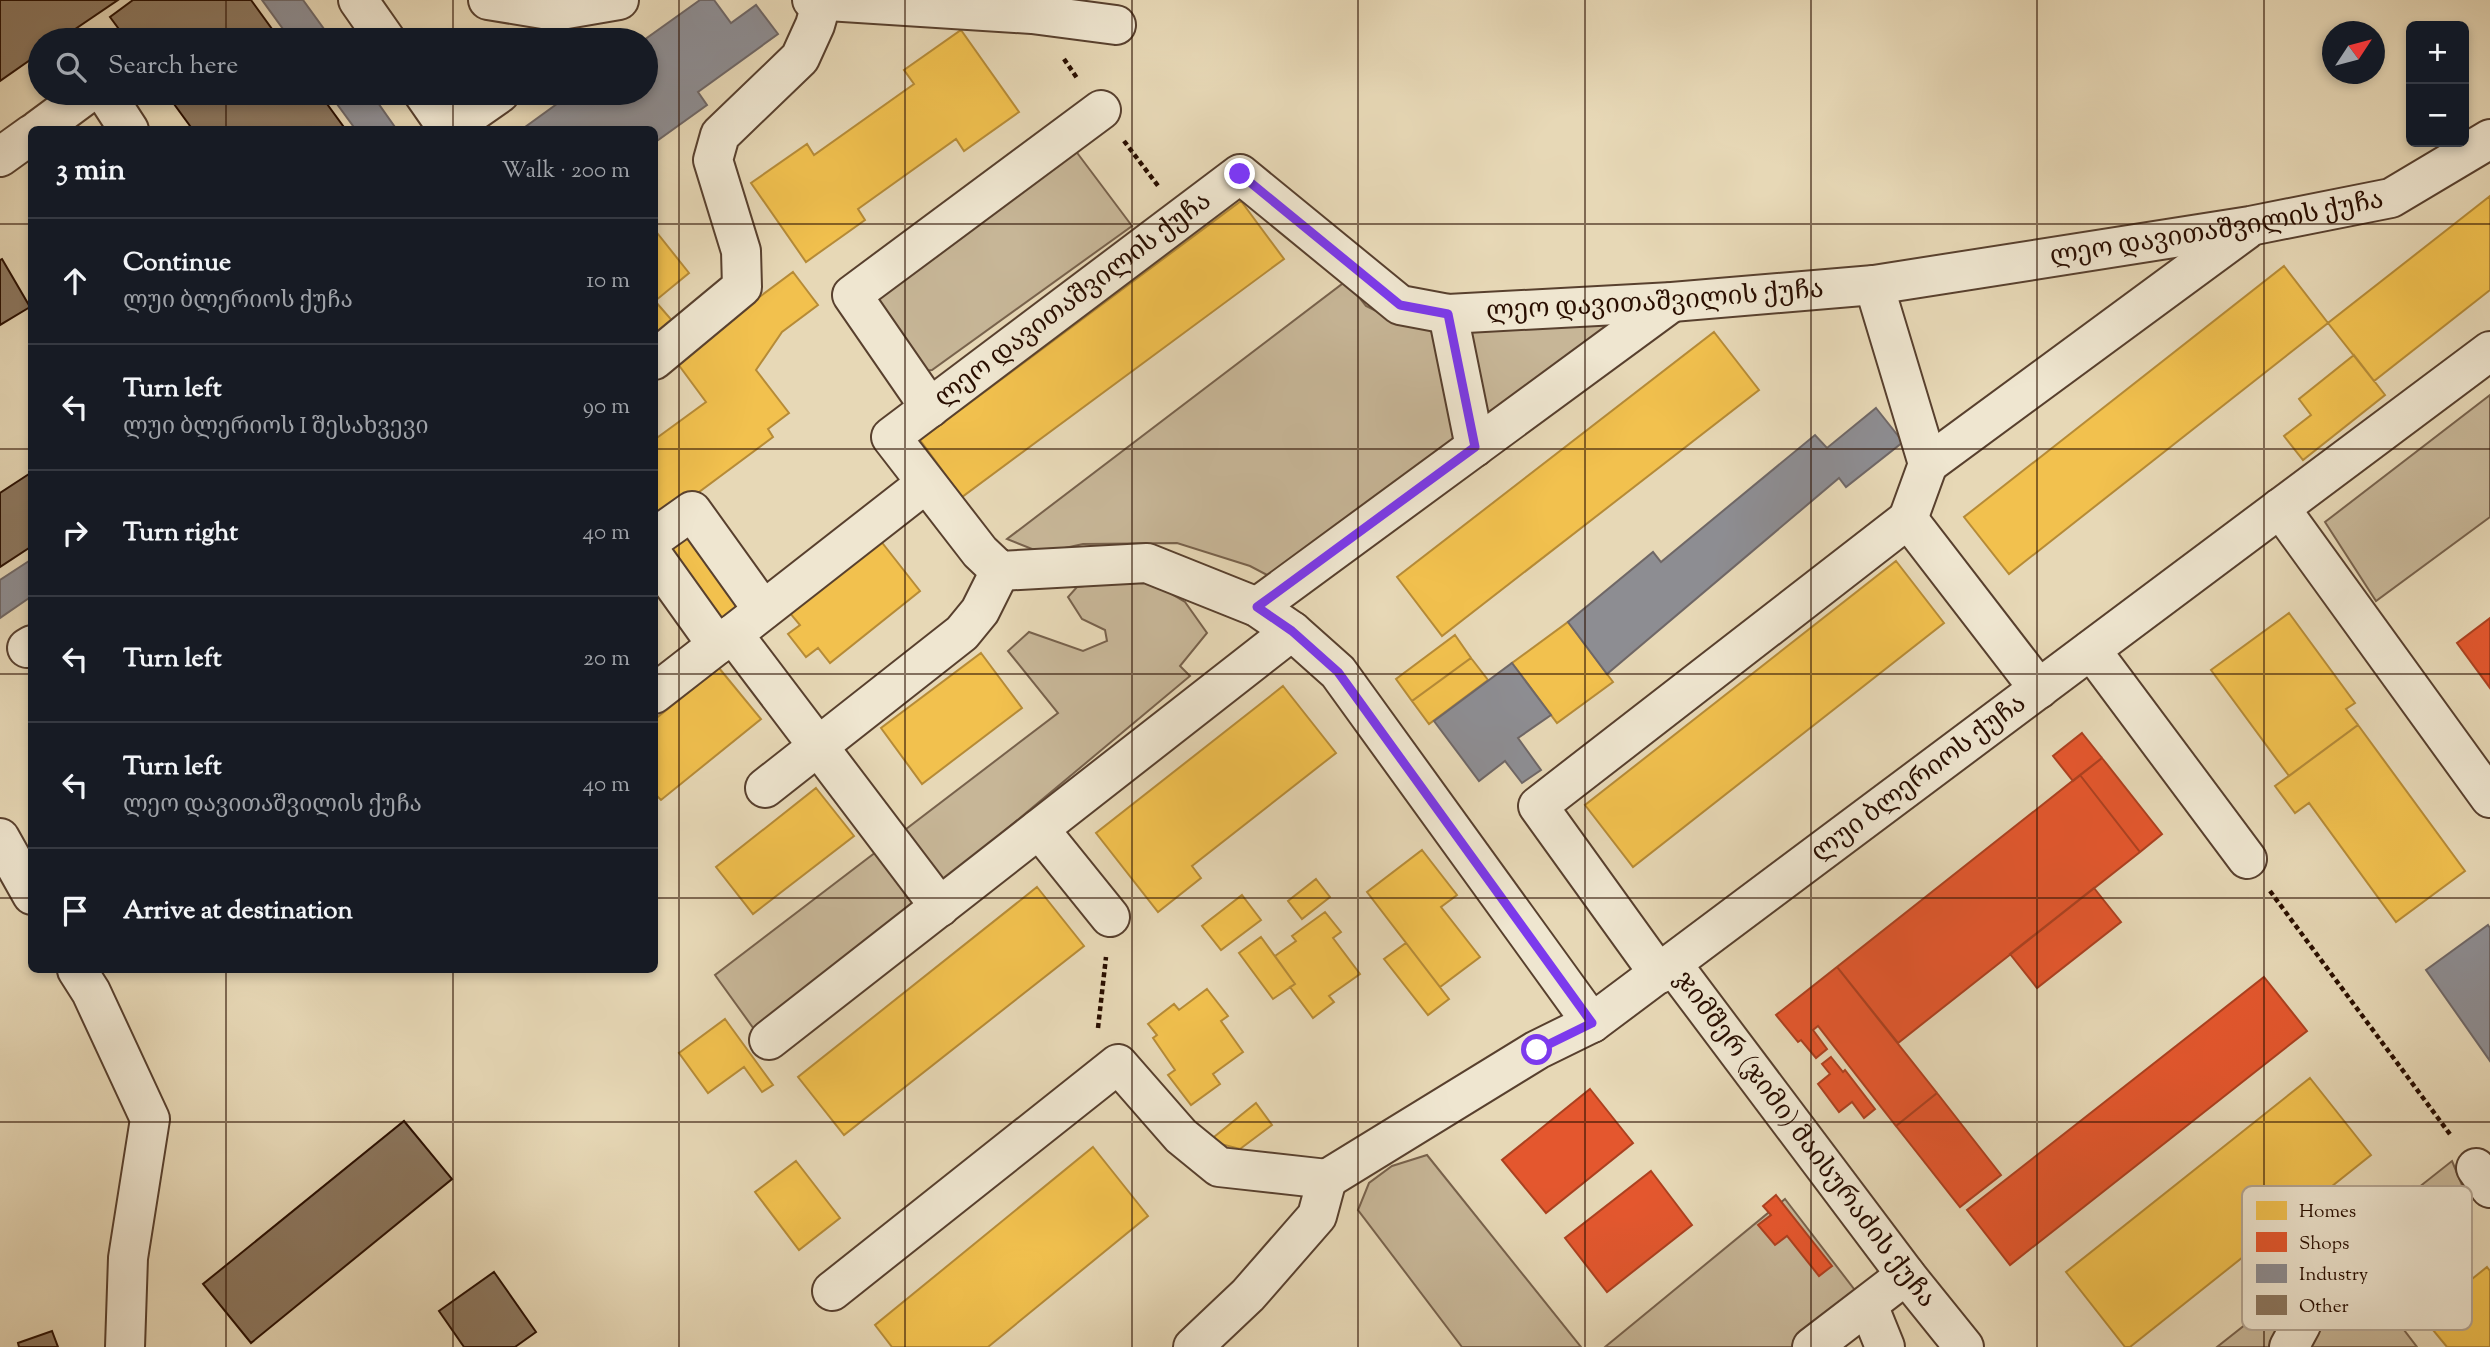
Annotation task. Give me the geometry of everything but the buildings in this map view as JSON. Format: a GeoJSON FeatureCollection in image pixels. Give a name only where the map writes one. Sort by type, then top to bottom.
{"type":"FeatureCollection","features":[{"type":"Feature","properties":{"kind":"street"},"geometry":{"type":"LineString","coordinates":[[358,0],[378,28]]}},
{"type":"Feature","properties":{"kind":"street"},"geometry":{"type":"LineString","coordinates":[[488,0],[555,10],[575,24],[619,0]]}},
{"type":"Feature","properties":{"kind":"street"},"geometry":{"type":"LineString","coordinates":[[658,357],[742,287],[741,251],[713,160],[720,135],[800,58],[815,25],[817,1],[1032,14],[1116,25]]}},
{"type":"Feature","properties":{"kind":"street"},"geometry":{"type":"LineString","coordinates":[[44,126],[72,105]]}},
{"type":"Feature","properties":{"kind":"street"},"geometry":{"type":"LineString","coordinates":[[112,105],[126,126]]}},
{"type":"Feature","properties":{"kind":"street"},"geometry":{"type":"LineString","coordinates":[[431,105],[439,116],[460,121],[483,105]]}},
{"type":"Feature","properties":{"kind":"street"},"geometry":{"type":"LineString","coordinates":[[930,408],[852,295],[1101,110]]}},
{"type":"Feature","properties":{"kind":"street"},"geometry":{"type":"LineString","coordinates":[[0,157],[28,137]]}},
{"type":"Feature","properties":{"kind":"street","name":"ლეო დავითაშვილის ქუჩა"},"geometry":{"type":"LineString","coordinates":[[925,484],[891,438],[1240,174],[1400,305],[1448,314],[1672,302],[1874,285],[2250,226],[2391,198],[2490,139]]}},
{"type":"Feature","properties":{"kind":"street"},"geometry":{"type":"LineString","coordinates":[[2039,689],[1908,519],[1928,464],[2250,226]]}},
{"type":"Feature","properties":{"kind":"street"},"geometry":{"type":"LineString","coordinates":[[1874,285],[1928,464]]}},
{"type":"Feature","properties":{"kind":"street"},"geometry":{"type":"LineString","coordinates":[[1257,607],[1672,302]]}},
{"type":"Feature","properties":{"kind":"street"},"geometry":{"type":"LineString","coordinates":[[1448,314],[1475,447]]}},
{"type":"Feature","properties":{"kind":"street","name":"ლუი ბლერიოს ქუჩა"},"geometry":{"type":"LineString","coordinates":[[1327,1179],[1537,1050],[1592,1023],[2490,351]]}},
{"type":"Feature","properties":{"kind":"street"},"geometry":{"type":"LineString","coordinates":[[658,691],[925,484],[980,552],[1000,571],[1147,563],[1257,607],[1292,631],[1338,672],[1592,1023]]}},
{"type":"Feature","properties":{"kind":"street"},"geometry":{"type":"LineString","coordinates":[[2280,508],[2488,791]]}},
{"type":"Feature","properties":{"kind":"street"},"geometry":{"type":"LineString","coordinates":[[658,539],[692,512],[763,610]]}},
{"type":"Feature","properties":{"kind":"street","name":"ჯიმშერ (ჯიმი) მაისურაძის ქუჩა"},"geometry":{"type":"LineString","coordinates":[[1908,519],[1538,806],[1964,1347]]}},
{"type":"Feature","properties":{"kind":"street"},"geometry":{"type":"LineString","coordinates":[[658,545],[725,639],[818,747],[940,907]]}},
{"type":"Feature","properties":{"kind":"street"},"geometry":{"type":"LineString","coordinates":[[765,788],[962,632],[980,611],[1000,571]]}},
{"type":"Feature","properties":{"kind":"street"},"geometry":{"type":"LineString","coordinates":[[769,1040],[1292,631]]}},
{"type":"Feature","properties":{"kind":"street"},"geometry":{"type":"LineString","coordinates":[[2091,650],[2247,859]]}},
{"type":"Feature","properties":{"kind":"street"},"geometry":{"type":"LineString","coordinates":[[1039,829],[1110,917]]}},
{"type":"Feature","properties":{"kind":"street"},"geometry":{"type":"LineString","coordinates":[[0,838],[28,888]]}},
{"type":"Feature","properties":{"kind":"street"},"geometry":{"type":"LineString","coordinates":[[79,973],[91,992],[150,1119],[128,1258],[125,1347]]}},
{"type":"Feature","properties":{"kind":"street"},"geometry":{"type":"LineString","coordinates":[[832,1291],[1118,1064],[1181,1136],[1219,1167],[1327,1179],[1317,1216],[1248,1295],[1193,1347]]}},
{"type":"Feature","properties":{"kind":"street"},"geometry":{"type":"LineString","coordinates":[[1812,1347],[1906,1275]]}},
{"type":"Feature","properties":{"kind":"street"},"geometry":{"type":"LineString","coordinates":[[1868,1305],[1885,1347]]}},
{"type":"Feature","properties":{"kind":"path"},"geometry":{"type":"LineString","coordinates":[[2247,859],[2483,1178]]}},
{"type":"Feature","properties":{"kind":"path"},"geometry":{"type":"LineString","coordinates":[[1110,917],[1097,1039],[1118,1064]]}},
{"type":"Feature","properties":{"kind":"shaded area"},"geometry":{"type":"Polygon","coordinates":[[[1069,142],[1132,226],[932,370],[917,372],[877,298],[1069,142]]]}},
{"type":"Feature","properties":{"kind":"shaded area"},"geometry":{"type":"Polygon","coordinates":[[[1346,281],[1366,306],[1406,326],[1619,323],[1269,576],[1250,566],[1177,543],[1083,544],[1042,553],[1007,539],[1346,281]]]}},
{"type":"Feature","properties":{"kind":"shaded area"},"geometry":{"type":"Polygon","coordinates":[[[2490,395],[2490,517],[2376,601],[2325,522],[2490,395]]]}},
{"type":"Feature","properties":{"kind":"shaded area"},"geometry":{"type":"Polygon","coordinates":[[[1144,578],[1185,602],[1207,633],[1180,666],[1190,676],[759,1036],[715,975],[1058,713],[1008,651],[1029,632],[1083,651],[1107,641],[1105,630],[1082,619],[1068,597],[1077,587],[1144,578]]]}},
{"type":"Feature","properties":{"kind":"shaded area"},"geometry":{"type":"Polygon","coordinates":[[[1427,1155],[1581,1347],[1462,1347],[1358,1210],[1369,1183],[1392,1166],[1427,1155]]]}},
{"type":"Feature","properties":{"kind":"shaded area"},"geometry":{"type":"Polygon","coordinates":[[[2452,1161],[2462,1186],[2420,1186],[2452,1161]]]}},
{"type":"Feature","properties":{"kind":"shaded area"},"geometry":{"type":"Polygon","coordinates":[[[1785,1199],[1864,1302],[1797,1347],[1605,1347],[1785,1199]]]}},
{"type":"Feature","properties":{"kind":"shaded area"},"geometry":{"type":"Polygon","coordinates":[[[2242,1327],[2242,1330],[2404,1330],[2417,1347],[2217,1347],[2242,1327]]]}},
{"type":"Feature","properties":{"kind":"route"},"geometry":{"type":"LineString","coordinates":[[1240,174],[1400,305],[1448,314],[1475,447],[1257,607],[1292,631],[1338,672],[1592,1023],[1537,1050]]}}]}
